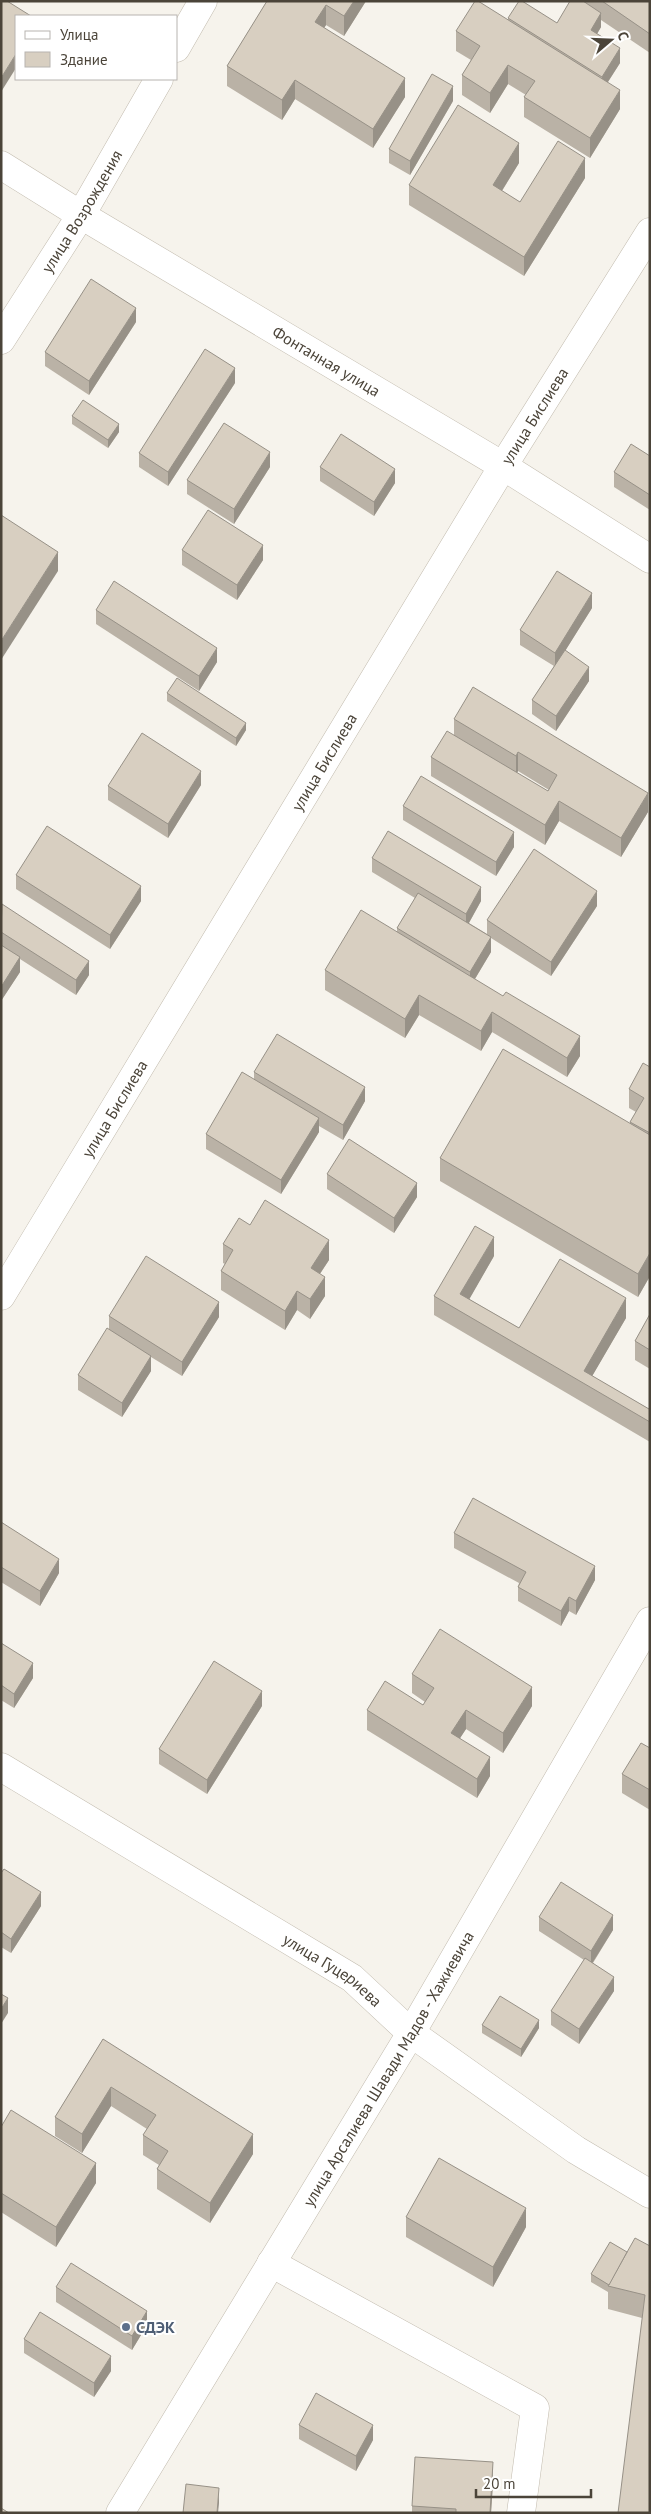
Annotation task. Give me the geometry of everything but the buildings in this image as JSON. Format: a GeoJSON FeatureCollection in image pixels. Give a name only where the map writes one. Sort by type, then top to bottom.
{"type":"FeatureCollection","features":[{"type":"Feature","properties":{"kind":"street"},"geometry":{"type":"LineString","coordinates":[[178,45],[203,1]]}},
{"type":"Feature","properties":{"kind":"street","name":"улица Возрождения"},"geometry":{"type":"LineString","coordinates":[[1,340],[81,215],[158,80]]}},
{"type":"Feature","properties":{"kind":"street","name":"Фонтанная улица"},"geometry":{"type":"LineString","coordinates":[[1,165],[81,215],[503,466],[650,559]]}},
{"type":"Feature","properties":{"kind":"street","name":"улица Бислиева"},"geometry":{"type":"LineString","coordinates":[[1,1296],[503,466],[650,232]]}},
{"type":"Feature","properties":{"kind":"street","name":"улица Арсалиева Шавади Мадов - Хажиевича"},"geometry":{"type":"LineString","coordinates":[[120,2513],[411,2033],[650,1621]]}},
{"type":"Feature","properties":{"kind":"street","name":"улица Гуцериева"},"geometry":{"type":"LineString","coordinates":[[1,1767],[352,1978],[411,2033],[576,2150],[650,2194]]}},
{"type":"Feature","properties":{"kind":"street"},"geometry":{"type":"LineString","coordinates":[[271,2264],[535,2408],[521,2513]]}},
{"type":"Feature","properties":{"kind":"place","name":"СДЭК"},"geometry":{"type":"Point","coordinates":[126,2327]}}]}
